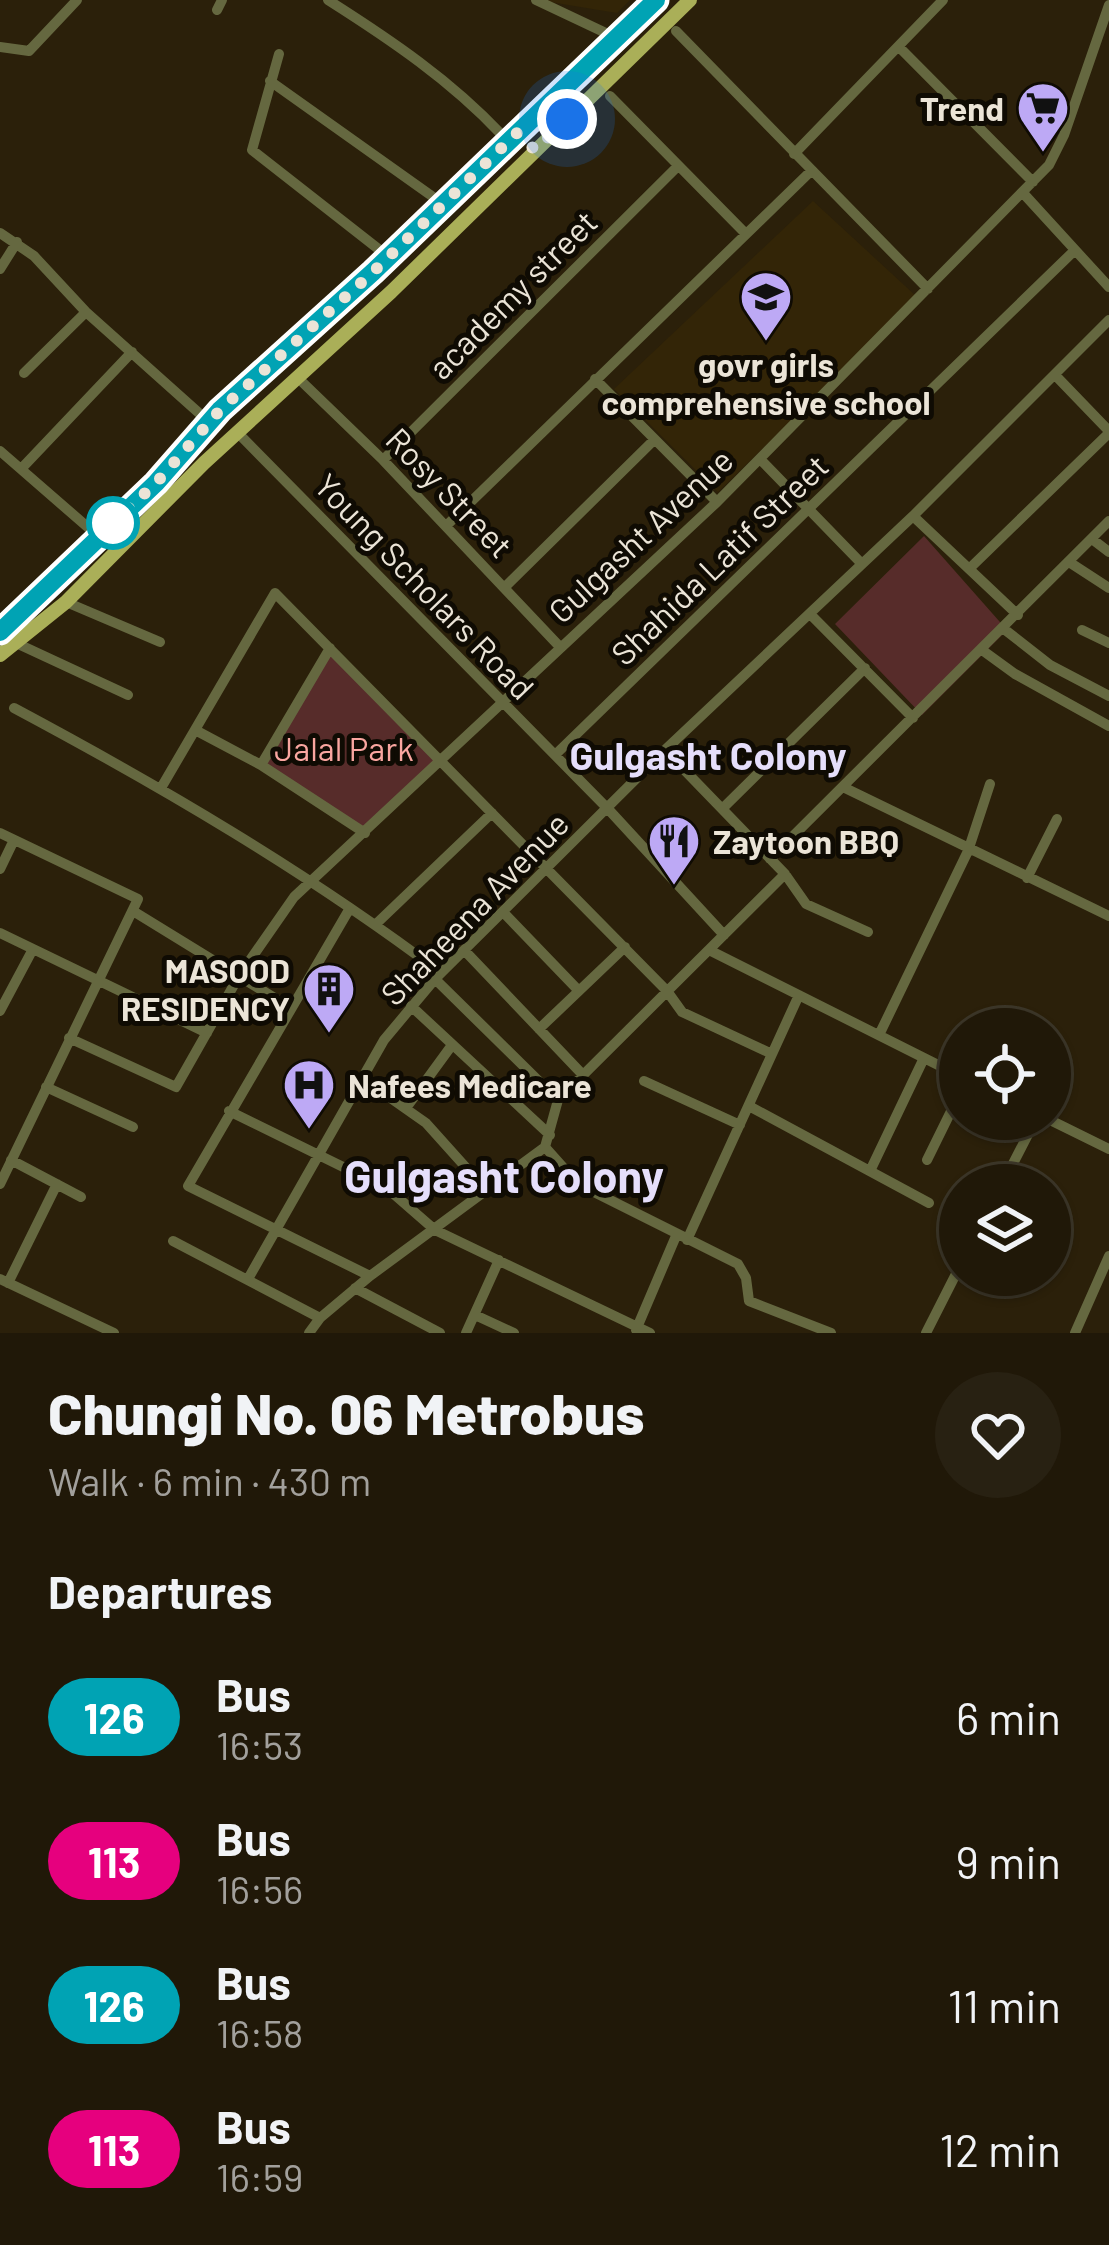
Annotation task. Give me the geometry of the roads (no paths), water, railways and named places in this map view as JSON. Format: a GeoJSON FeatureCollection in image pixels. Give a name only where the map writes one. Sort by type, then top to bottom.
{"type":"FeatureCollection","features":[{"type":"Feature","properties":{"kind":"main road"},"geometry":{"type":"LineString","coordinates":[[0,632],[156,483],[209,422],[656,0]]}},
{"type":"Feature","properties":{"kind":"main road"},"geometry":{"type":"LineString","coordinates":[[0,655],[66,602],[236,432],[391,292],[690,0]]}},
{"type":"Feature","properties":{"kind":"main road"},"geometry":{"type":"LineString","coordinates":[[509,134],[535,150]]}},
{"type":"Feature","properties":{"kind":"main road"},"geometry":{"type":"LineString","coordinates":[[373,272],[391,292]]}},
{"type":"Feature","properties":{"kind":"street"},"geometry":{"type":"LineString","coordinates":[[0,47],[29,51],[77,0]]}},
{"type":"Feature","properties":{"kind":"street"},"geometry":{"type":"LineString","coordinates":[[328,0],[404,49],[509,134]]}},
{"type":"Feature","properties":{"kind":"street"},"geometry":{"type":"LineString","coordinates":[[536,0],[608,34]]}},
{"type":"Feature","properties":{"kind":"street"},"geometry":{"type":"LineString","coordinates":[[794,154],[943,0]]}},
{"type":"Feature","properties":{"kind":"street","name":"Gulgasht Avenue"},"geometry":{"type":"LineString","coordinates":[[69,1038],[176,1087],[239,976],[294,897],[717,502],[1049,165],[1109,5]]}},
{"type":"Feature","properties":{"kind":"street"},"geometry":{"type":"LineString","coordinates":[[676,31],[928,290]]}},
{"type":"Feature","properties":{"kind":"street"},"geometry":{"type":"LineString","coordinates":[[899,46],[1033,182]]}},
{"type":"Feature","properties":{"kind":"street"},"geometry":{"type":"LineString","coordinates":[[279,54],[252,151],[381,251]]}},
{"type":"Feature","properties":{"kind":"street"},"geometry":{"type":"LineString","coordinates":[[270,81],[436,199]]}},
{"type":"Feature","properties":{"kind":"street"},"geometry":{"type":"LineString","coordinates":[[610,96],[746,232]]}},
{"type":"Feature","properties":{"kind":"street","name":"academy street"},"geometry":{"type":"LineString","coordinates":[[383,460],[678,166]]}},
{"type":"Feature","properties":{"kind":"street"},"geometry":{"type":"LineString","coordinates":[[446,526],[811,172]]}},
{"type":"Feature","properties":{"kind":"street"},"geometry":{"type":"LineString","coordinates":[[1023,193],[1109,287]]}},
{"type":"Feature","properties":{"kind":"street"},"geometry":{"type":"LineString","coordinates":[[0,233],[17,242],[86,312],[209,422]]}},
{"type":"Feature","properties":{"kind":"street"},"geometry":{"type":"LineString","coordinates":[[0,269],[17,242]]}},
{"type":"Feature","properties":{"kind":"street","name":"Shahida Latif Street"},"geometry":{"type":"LineString","coordinates":[[555,755],[1075,250]]}},
{"type":"Feature","properties":{"kind":"street"},"geometry":{"type":"LineString","coordinates":[[24,373],[86,312]]}},
{"type":"Feature","properties":{"kind":"street","name":"Shaheena Avenue"},"geometry":{"type":"LineString","coordinates":[[248,1280],[384,1040],[411,1006],[665,750],[913,516],[1109,320]]}},
{"type":"Feature","properties":{"kind":"street"},"geometry":{"type":"LineString","coordinates":[[20,469],[132,352]]}},
{"type":"Feature","properties":{"kind":"street"},"geometry":{"type":"LineString","coordinates":[[969,569],[1109,432],[1056,376]]}},
{"type":"Feature","properties":{"kind":"street","name":"Rosy Street"},"geometry":{"type":"LineString","coordinates":[[298,378],[383,460],[560,647]]}},
{"type":"Feature","properties":{"kind":"street"},"geometry":{"type":"LineString","coordinates":[[595,379],[717,502]]}},
{"type":"Feature","properties":{"kind":"street","name":"Young Scholars Road"},"geometry":{"type":"LineString","coordinates":[[236,432],[609,810],[724,934]]}},
{"type":"Feature","properties":{"kind":"street"},"geometry":{"type":"LineString","coordinates":[[504,588],[654,440]]}},
{"type":"Feature","properties":{"kind":"street"},"geometry":{"type":"LineString","coordinates":[[0,451],[99,537]]}},
{"type":"Feature","properties":{"kind":"street"},"geometry":{"type":"LineString","coordinates":[[760,459],[861,563]]}},
{"type":"Feature","properties":{"kind":"street"},"geometry":{"type":"LineString","coordinates":[[913,516],[1018,615]]}},
{"type":"Feature","properties":{"kind":"street"},"geometry":{"type":"LineString","coordinates":[[770,859],[1109,521]]}},
{"type":"Feature","properties":{"kind":"street"},"geometry":{"type":"LineString","coordinates":[[1092,539],[1109,552]]}},
{"type":"Feature","properties":{"kind":"street"},"geometry":{"type":"LineString","coordinates":[[1070,562],[1109,588]]}},
{"type":"Feature","properties":{"kind":"street"},"geometry":{"type":"LineString","coordinates":[[161,788],[275,593],[668,991],[682,1012],[772,1054]]}},
{"type":"Feature","properties":{"kind":"street"},"geometry":{"type":"LineString","coordinates":[[66,602],[160,642]]}},
{"type":"Feature","properties":{"kind":"street"},"geometry":{"type":"LineString","coordinates":[[810,614],[913,718]]}},
{"type":"Feature","properties":{"kind":"street"},"geometry":{"type":"LineString","coordinates":[[1004,629],[1051,665],[1109,696]]}},
{"type":"Feature","properties":{"kind":"street"},"geometry":{"type":"LineString","coordinates":[[1082,630],[1109,643]]}},
{"type":"Feature","properties":{"kind":"street"},"geometry":{"type":"LineString","coordinates":[[16,643],[128,695]]}},
{"type":"Feature","properties":{"kind":"street"},"geometry":{"type":"LineString","coordinates":[[261,765],[330,648]]}},
{"type":"Feature","properties":{"kind":"street"},"geometry":{"type":"LineString","coordinates":[[982,650],[1109,726]]}},
{"type":"Feature","properties":{"kind":"street"},"geometry":{"type":"LineString","coordinates":[[722,809],[865,668]]}},
{"type":"Feature","properties":{"kind":"street"},"geometry":{"type":"LineString","coordinates":[[14,708],[161,788],[376,924],[438,976],[558,1100]]}},
{"type":"Feature","properties":{"kind":"street"},"geometry":{"type":"LineString","coordinates":[[196,731],[261,765],[365,833]]}},
{"type":"Feature","properties":{"kind":"street"},"geometry":{"type":"LineString","coordinates":[[665,750],[785,874],[806,904],[868,932]]}},
{"type":"Feature","properties":{"kind":"street"},"geometry":{"type":"LineString","coordinates":[[879,1035],[968,851],[990,784]]}},
{"type":"Feature","properties":{"kind":"street"},"geometry":{"type":"LineString","coordinates":[[845,788],[1109,916]]}},
{"type":"Feature","properties":{"kind":"street"},"geometry":{"type":"LineString","coordinates":[[376,924],[492,813]]}},
{"type":"Feature","properties":{"kind":"street"},"geometry":{"type":"LineString","coordinates":[[1027,878],[1057,819]]}},
{"type":"Feature","properties":{"kind":"street"},"geometry":{"type":"LineString","coordinates":[[0,833],[136,898],[0,1184]]}},
{"type":"Feature","properties":{"kind":"street"},"geometry":{"type":"LineString","coordinates":[[0,869],[14,840]]}},
{"type":"Feature","properties":{"kind":"street"},"geometry":{"type":"LineString","coordinates":[[314,1326],[370,1276],[548,1141],[558,1100],[785,874]]}},
{"type":"Feature","properties":{"kind":"street"},"geometry":{"type":"LineString","coordinates":[[350,908],[188,1186],[370,1276]]}},
{"type":"Feature","properties":{"kind":"street"},"geometry":{"type":"LineString","coordinates":[[133,911],[291,1008]]}},
{"type":"Feature","properties":{"kind":"street"},"geometry":{"type":"LineString","coordinates":[[503,912],[579,991]]}},
{"type":"Feature","properties":{"kind":"street"},"geometry":{"type":"LineString","coordinates":[[0,934],[207,1034]]}},
{"type":"Feature","properties":{"kind":"street"},"geometry":{"type":"LineString","coordinates":[[539,1029],[625,947]]}},
{"type":"Feature","properties":{"kind":"street"},"geometry":{"type":"LineString","coordinates":[[0,1011],[33,949]]}},
{"type":"Feature","properties":{"kind":"street"},"geometry":{"type":"LineString","coordinates":[[464,950],[583,1075]]}},
{"type":"Feature","properties":{"kind":"street"},"geometry":{"type":"LineString","coordinates":[[710,950],[939,1066]]}},
{"type":"Feature","properties":{"kind":"street"},"geometry":{"type":"LineString","coordinates":[[636,1330],[800,995]]}},
{"type":"Feature","properties":{"kind":"street"},"geometry":{"type":"LineString","coordinates":[[411,1006],[548,1141],[578,1184],[738,1264],[746,1278],[749,1301],[831,1333]]}},
{"type":"Feature","properties":{"kind":"street"},"geometry":{"type":"LineString","coordinates":[[406,1108],[452,1045]]}},
{"type":"Feature","properties":{"kind":"street"},"geometry":{"type":"LineString","coordinates":[[870,1172],[924,1058]]}},
{"type":"Feature","properties":{"kind":"street"},"geometry":{"type":"LineString","coordinates":[[362,1078],[426,1123],[487,1191]]}},
{"type":"Feature","properties":{"kind":"street"},"geometry":{"type":"LineString","coordinates":[[644,1081],[740,1125]]}},
{"type":"Feature","properties":{"kind":"street"},"geometry":{"type":"LineString","coordinates":[[46,1087],[133,1127]]}},
{"type":"Feature","properties":{"kind":"street"},"geometry":{"type":"LineString","coordinates":[[748,1106],[929,1203]]}},
{"type":"Feature","properties":{"kind":"street"},"geometry":{"type":"LineString","coordinates":[[229,1111],[388,1189],[435,1230],[650,1333]]}},
{"type":"Feature","properties":{"kind":"street"},"geometry":{"type":"LineString","coordinates":[[1071,1130],[1109,1149]]}},
{"type":"Feature","properties":{"kind":"street"},"geometry":{"type":"LineString","coordinates":[[927,1160],[939,1136]]}},
{"type":"Feature","properties":{"kind":"street"},"geometry":{"type":"LineString","coordinates":[[11,1160],[81,1197]]}},
{"type":"Feature","properties":{"kind":"street"},"geometry":{"type":"LineString","coordinates":[[57,1184],[4,1281],[114,1333]]}},
{"type":"Feature","properties":{"kind":"street"},"geometry":{"type":"LineString","coordinates":[[172,1241],[248,1280],[328,1333]]}},
{"type":"Feature","properties":{"kind":"street"},"geometry":{"type":"LineString","coordinates":[[1075,1333],[1109,1256]]}},
{"type":"Feature","properties":{"kind":"street"},"geometry":{"type":"LineString","coordinates":[[466,1333],[499,1260]]}},
{"type":"Feature","properties":{"kind":"street"},"geometry":{"type":"LineString","coordinates":[[355,1288],[440,1333]]}},
{"type":"Feature","properties":{"kind":"street"},"geometry":{"type":"LineString","coordinates":[[926,1333],[945,1296]]}},
{"type":"Feature","properties":{"kind":"street"},"geometry":{"type":"LineString","coordinates":[[475,1315],[514,1333]]}},
{"type":"Feature","properties":{"kind":"place","name":"Trend"},"geometry":{"type":"Point","coordinates":[1043,154]}},
{"type":"Feature","properties":{"kind":"place","name":"govr girls comprehensive school"},"geometry":{"type":"Point","coordinates":[766,343]}},
{"type":"Feature","properties":{"kind":"place","name":"Zaytoon BBQ"},"geometry":{"type":"Point","coordinates":[674,887]}},
{"type":"Feature","properties":{"kind":"place","name":"MASOOD RESIDENCY"},"geometry":{"type":"Point","coordinates":[329,1035]}},
{"type":"Feature","properties":{"kind":"place","name":"Nafees Medicare"},"geometry":{"type":"Point","coordinates":[309,1131]}},
{"type":"Feature","properties":{"kind":"district","name":"Gulgasht Colony"},"geometry":{"type":"Point","coordinates":[708,754]}},
{"type":"Feature","properties":{"kind":"district","name":"Gulgasht Colony"},"geometry":{"type":"Point","coordinates":[504,1175]}},
{"type":"Feature","properties":{"kind":"park label","name":"Jalal Park"},"geometry":{"type":"Point","coordinates":[344,748]}}]}
